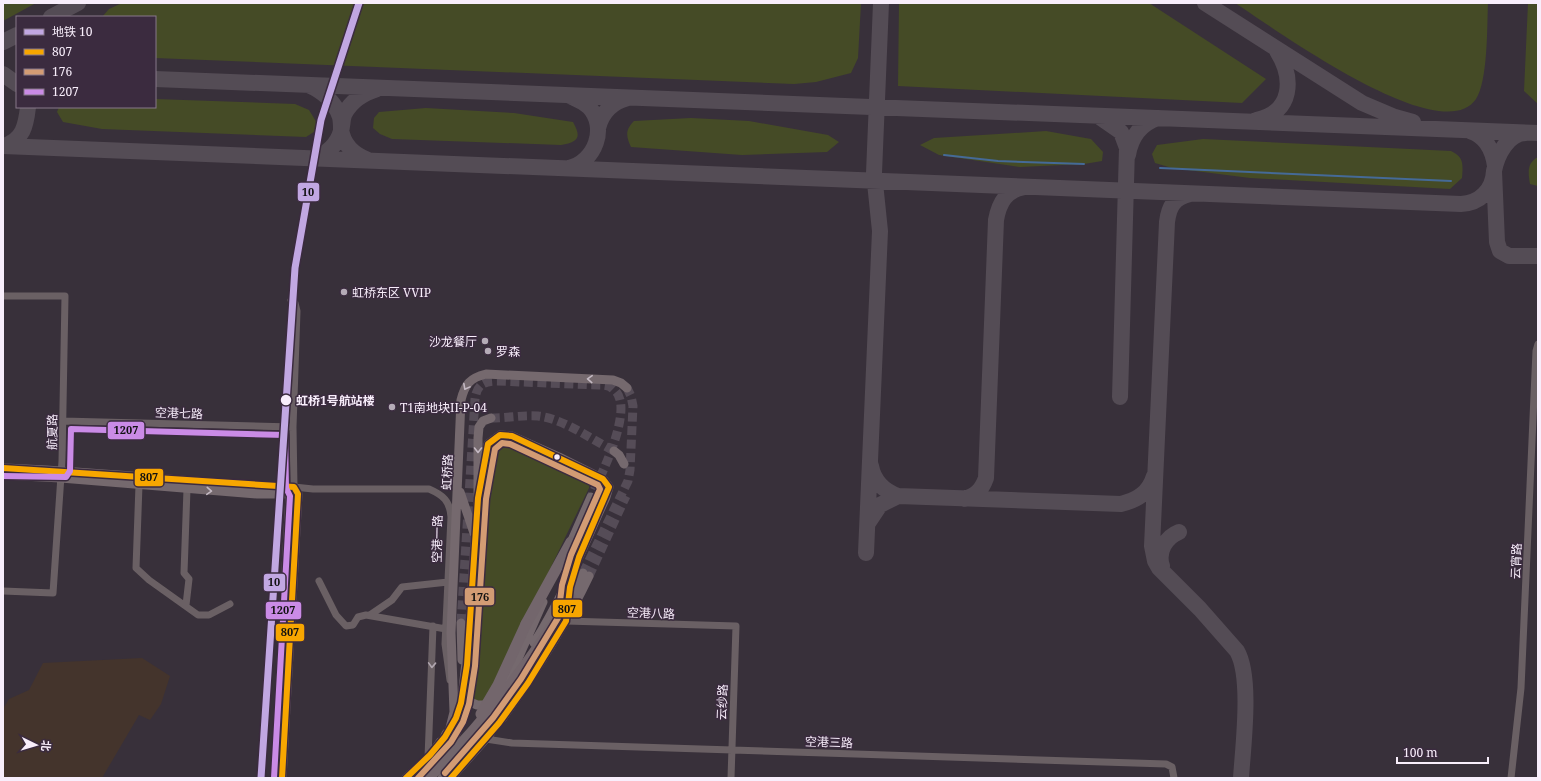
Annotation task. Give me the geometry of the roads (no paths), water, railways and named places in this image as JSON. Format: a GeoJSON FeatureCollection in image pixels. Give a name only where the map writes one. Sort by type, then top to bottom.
{"type":"FeatureCollection","features":[{"type":"Feature","properties":{"kind":"highway"},"geometry":{"type":"LineString","coordinates":[[440,766],[476,721],[489,702],[526,624],[571,542]]}},
{"type":"Feature","properties":{"kind":"highway"},"geometry":{"type":"LineString","coordinates":[[428,778],[460,747],[495,707],[544,639],[571,598]]}},
{"type":"Feature","properties":{"kind":"highway"},"geometry":{"type":"LineString","coordinates":[[419,778],[438,759],[456,733],[462,714],[458,692]]}},
{"type":"Feature","properties":{"kind":"highway"},"geometry":{"type":"LineString","coordinates":[[419,778],[440,749],[448,731]]}},
{"type":"Feature","properties":{"kind":"main road","name":"虹桥路"},"geometry":{"type":"LineString","coordinates":[[406,778],[428,758],[448,731],[460,708],[451,634],[461,400],[466,384],[472,379],[486,374],[613,380],[622,383],[627,388]]}},
{"type":"Feature","properties":{"kind":"main road","name":"虹桥路"},"geometry":{"type":"LineString","coordinates":[[458,692],[465,676],[478,498],[479,427],[483,421],[491,418]]}},
{"type":"Feature","properties":{"kind":"main road"},"geometry":{"type":"LineString","coordinates":[[434,778],[480,729],[552,616],[608,492],[607,483],[603,479],[518,439],[500,435],[488,444],[478,498]]}},
{"type":"Feature","properties":{"kind":"main road"},"geometry":{"type":"LineString","coordinates":[[614,451],[619,455],[624,464]]}},
{"type":"Feature","properties":{"kind":"main road","name":"空港一路"},"geometry":{"type":"LineString","coordinates":[[3,468],[62,474],[139,485],[187,489],[256,494],[294,492]]}},
{"type":"Feature","properties":{"kind":"main road","name":"空港一路"},"geometry":{"type":"LineString","coordinates":[[3,475],[62,474],[231,484],[294,492]]}},
{"type":"Feature","properties":{"kind":"main road"},"geometry":{"type":"LineString","coordinates":[[458,487],[475,536]]}},
{"type":"Feature","properties":{"kind":"main road"},"geometry":{"type":"LineString","coordinates":[[275,778],[294,492]]}},
{"type":"Feature","properties":{"kind":"main road"},"geometry":{"type":"LineString","coordinates":[[282,778],[294,492]]}},
{"type":"Feature","properties":{"kind":"main road"},"geometry":{"type":"LineString","coordinates":[[465,676],[467,695],[470,702],[484,706],[491,705],[501,696],[591,497]]}},
{"type":"Feature","properties":{"kind":"main road"},"geometry":{"type":"LineString","coordinates":[[566,621],[570,587],[579,556]]}},
{"type":"Feature","properties":{"kind":"main road"},"geometry":{"type":"LineString","coordinates":[[442,778],[484,734],[502,712],[558,624],[571,598],[586,575],[566,621],[528,683],[486,739],[451,778]]}},
{"type":"Feature","properties":{"kind":"main road"},"geometry":{"type":"LineString","coordinates":[[458,692],[461,623]]}},
{"type":"Feature","properties":{"kind":"street","name":"航夏路"},"geometry":{"type":"LineString","coordinates":[[3,296],[66,296],[62,474],[53,593],[3,591]]}},
{"type":"Feature","properties":{"kind":"street"},"geometry":{"type":"LineString","coordinates":[[291,300],[295,303],[297,311],[293,427],[294,492]]}},
{"type":"Feature","properties":{"kind":"street","name":"云宵路"},"geometry":{"type":"LineString","coordinates":[[1511,778],[1521,688],[1536,351],[1538,344]]}},
{"type":"Feature","properties":{"kind":"street","name":"空港七路"},"geometry":{"type":"LineString","coordinates":[[63,421],[293,427]]}},
{"type":"Feature","properties":{"kind":"street"},"geometry":{"type":"LineString","coordinates":[[139,485],[136,568],[149,580],[198,615],[209,615],[230,604]]}},
{"type":"Feature","properties":{"kind":"street","name":"空港一路"},"geometry":{"type":"LineString","coordinates":[[294,492],[313,490],[429,488],[440,494],[450,507],[446,629],[448,669],[458,692]]}},
{"type":"Feature","properties":{"kind":"street"},"geometry":{"type":"LineString","coordinates":[[186,605],[188,579],[184,573],[187,489]]}},
{"type":"Feature","properties":{"kind":"street"},"geometry":{"type":"LineString","coordinates":[[319,581],[336,615],[346,626],[352,625],[358,617],[370,615],[446,629]]}},
{"type":"Feature","properties":{"kind":"street"},"geometry":{"type":"LineString","coordinates":[[370,615],[392,600],[402,587],[448,582]]}},
{"type":"Feature","properties":{"kind":"street","name":"空港八路"},"geometry":{"type":"LineString","coordinates":[[566,621],[736,626]]}},
{"type":"Feature","properties":{"kind":"street"},"geometry":{"type":"LineString","coordinates":[[428,758],[433,626]]}},
{"type":"Feature","properties":{"kind":"street","name":"云纱路"},"geometry":{"type":"LineString","coordinates":[[732,778],[731,750],[736,626]]}},
{"type":"Feature","properties":{"kind":"street","name":"空港三路"},"geometry":{"type":"LineString","coordinates":[[486,739],[512,743],[1170,765],[1174,778]]}},
{"type":"Feature","properties":{"kind":"waterway"},"geometry":{"type":"LineString","coordinates":[[944,155],[998,161],[1084,164]]}},
{"type":"Feature","properties":{"kind":"waterway"},"geometry":{"type":"LineString","coordinates":[[1160,168],[1451,181]]}},
{"type":"Feature","properties":{"kind":"tunnel"},"geometry":{"type":"LineString","coordinates":[[461,623],[475,399],[479,387],[484,383],[497,381],[602,385],[613,389],[619,397],[621,410],[619,425],[602,474],[591,497]]}},
{"type":"Feature","properties":{"kind":"tunnel"},"geometry":{"type":"LineString","coordinates":[[583,573],[628,481],[630,470],[633,406],[631,396],[627,388]]}},
{"type":"Feature","properties":{"kind":"tunnel"},"geometry":{"type":"LineString","coordinates":[[491,418],[532,416],[548,418],[567,425],[614,451]]}},
{"type":"Feature","properties":{"kind":"tunnel"},"geometry":{"type":"LineString","coordinates":[[589,576],[626,496]]}},
{"type":"Feature","properties":{"kind":"metro line","name":"10"},"geometry":{"type":"LineString","coordinates":[[261,778],[295,268],[321,120],[359,3]]}},
{"type":"Feature","properties":{"kind":"place","name":"虹桥东区 VVIP"},"geometry":{"type":"Point","coordinates":[344,292]}},
{"type":"Feature","properties":{"kind":"place","name":"沙龙餐厅"},"geometry":{"type":"Point","coordinates":[485,341]}},
{"type":"Feature","properties":{"kind":"place","name":"罗森"},"geometry":{"type":"Point","coordinates":[488,351]}},
{"type":"Feature","properties":{"kind":"place","name":"虹桥1号航站楼"},"geometry":{"type":"Point","coordinates":[286,400]}},
{"type":"Feature","properties":{"kind":"place","name":"T1南地块II-P-04"},"geometry":{"type":"Point","coordinates":[392,407]}}]}
